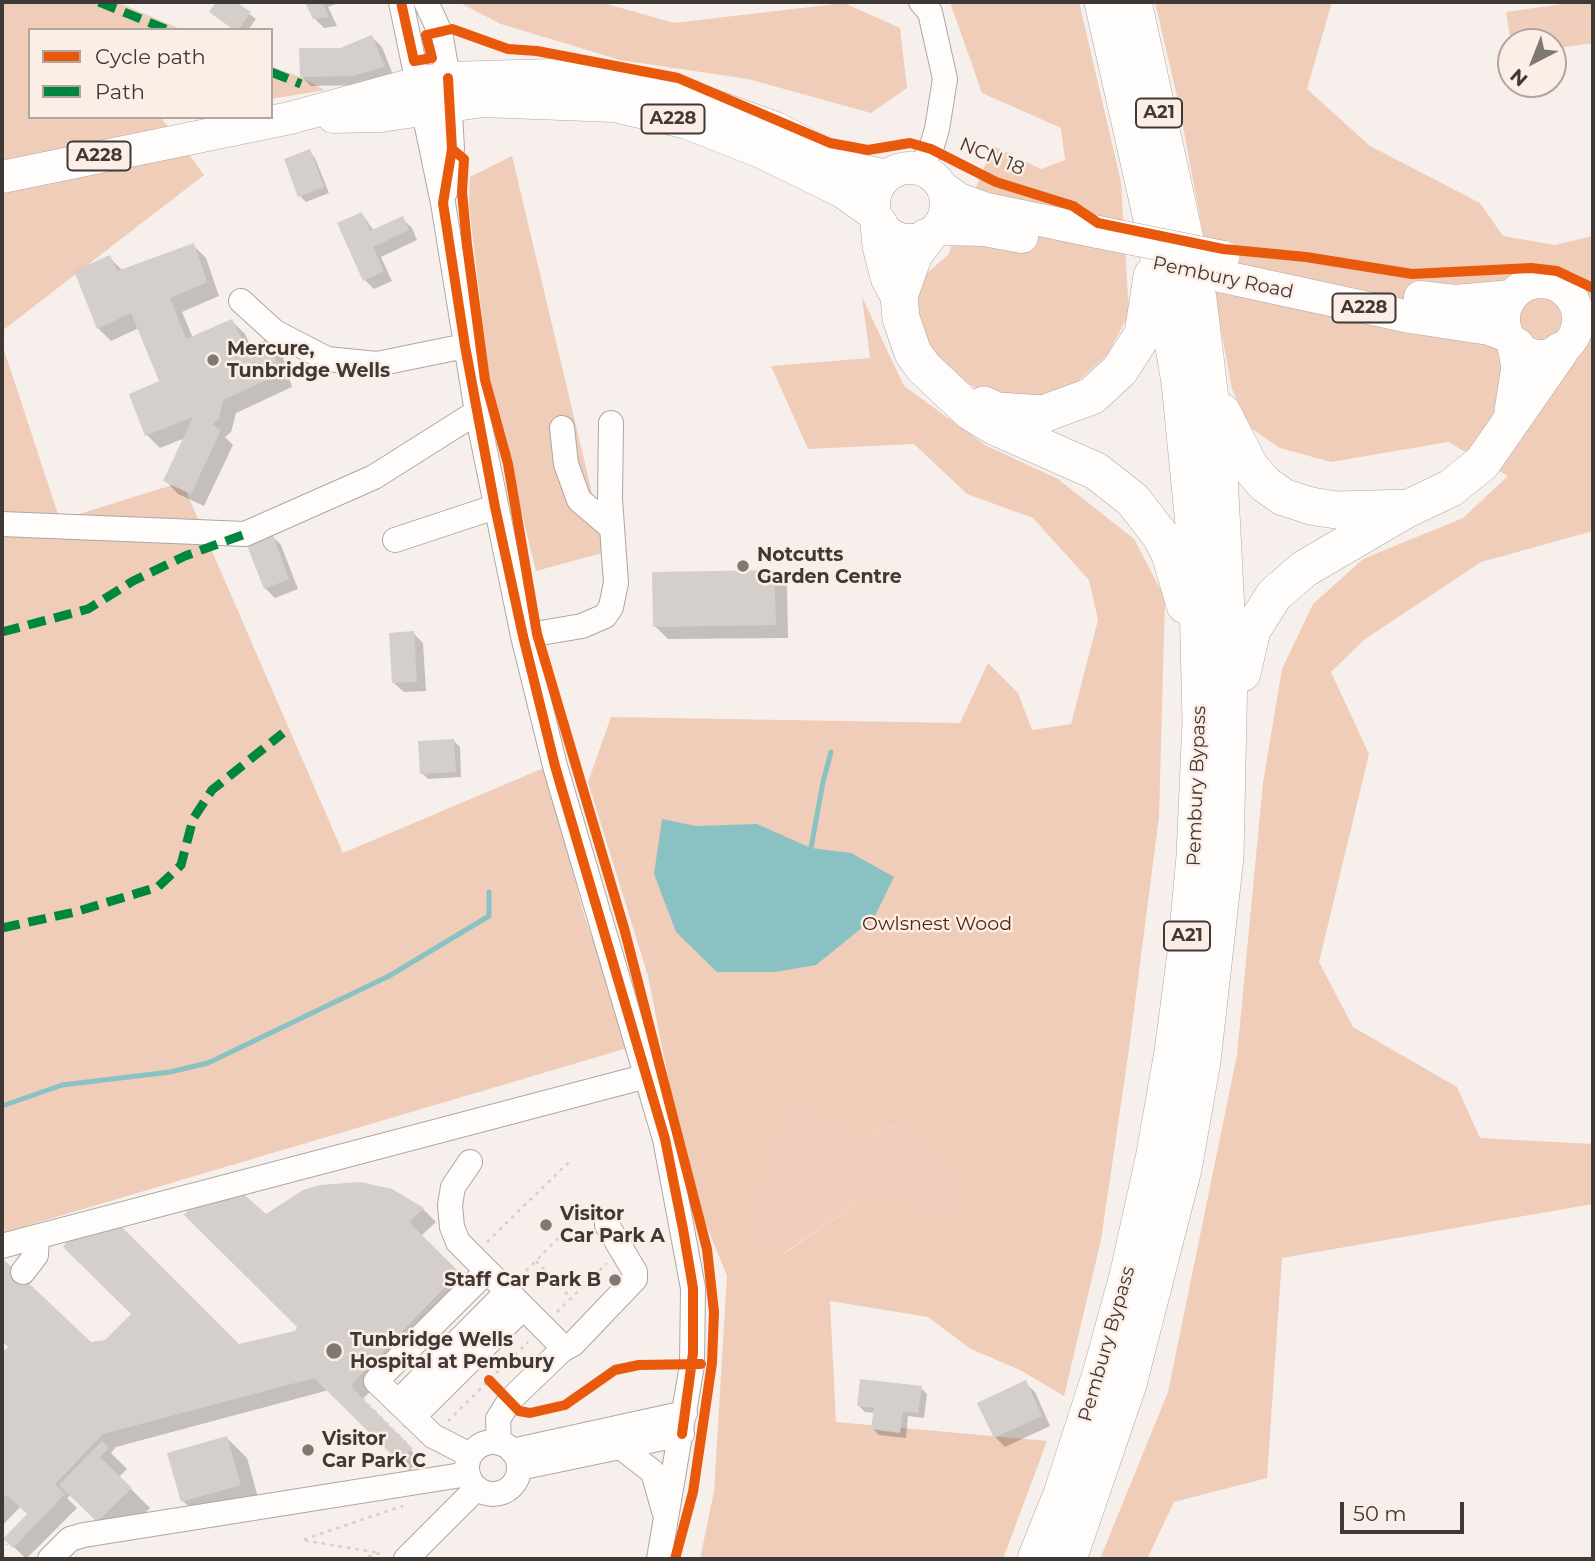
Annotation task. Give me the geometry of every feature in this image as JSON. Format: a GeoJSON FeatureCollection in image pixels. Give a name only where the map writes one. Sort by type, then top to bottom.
{"type":"FeatureCollection","features":[{"type":"Feature","properties":{"kind":"highway","name":"Pembury Bypass"},"geometry":{"type":"LineString","coordinates":[[1036,1559],[1062,1494],[1101,1374],[1128,1276],[1154,1159],[1173,1052],[1195,856],[1200,667],[1191,476],[1168,308],[1152,219],[1103,2]]}},
{"type":"Feature","properties":{"kind":"highway","name":"Pembury Bypass"},"geometry":{"type":"LineString","coordinates":[[1068,1559],[1128,1384],[1183,1169],[1202,1061],[1225,857],[1230,724],[1226,561],[1208,381],[1198,299],[1133,2]]}},
{"type":"Feature","properties":{"kind":"highway","name":"A21"},"geometry":{"type":"LineString","coordinates":[[877,219],[889,277],[899,296],[901,318],[914,353],[934,380],[971,412],[994,426],[1096,471],[1133,500],[1160,535],[1170,554],[1200,667]]}},
{"type":"Feature","properties":{"kind":"highway","name":"A21"},"geometry":{"type":"LineString","coordinates":[[953,394],[997,411],[1043,414],[1075,405],[1106,384],[1120,370],[1143,334],[1152,289],[1152,219]]}},
{"type":"Feature","properties":{"kind":"highway"},"geometry":{"type":"LineString","coordinates":[[899,296],[914,254],[932,233]]}},
{"type":"Feature","properties":{"kind":"highway","name":"A21"},"geometry":{"type":"LineString","coordinates":[[1230,724],[1248,640],[1262,611],[1274,595],[1304,569],[1383,526],[1409,508],[1429,501],[1466,477],[1482,463],[1576,336]]}},
{"type":"Feature","properties":{"kind":"highway","name":"A21"},"geometry":{"type":"LineString","coordinates":[[1510,425],[1520,367],[1512,341]]}},
{"type":"Feature","properties":{"kind":"highway","name":"A21"},"geometry":{"type":"LineString","coordinates":[[1208,381],[1237,446],[1250,467],[1265,484],[1283,496],[1311,506],[1336,510],[1409,508]]}},
{"type":"Feature","properties":{"kind":"main road","name":"A228"},"geometry":{"type":"LineString","coordinates":[[2,177],[290,118],[553,75],[632,83],[679,93],[776,128],[854,169],[887,176]]}},
{"type":"Feature","properties":{"kind":"main road","name":"A228"},"geometry":{"type":"LineString","coordinates":[[434,94],[483,101],[614,106],[653,113],[761,152],[841,191],[877,219]]}},
{"type":"Feature","properties":{"kind":"main road"},"geometry":{"type":"LineString","coordinates":[[897,170],[930,178],[946,209],[932,233],[914,240],[901,239],[889,234],[877,219],[875,193],[887,176],[897,170]]}},
{"type":"Feature","properties":{"kind":"main road","name":"Pembury Road"},"geometry":{"type":"LineString","coordinates":[[930,178],[959,199],[1097,242]]}},
{"type":"Feature","properties":{"kind":"main road","name":"Pembury Road"},"geometry":{"type":"LineString","coordinates":[[932,233],[984,230],[1097,242],[1221,266],[1455,301],[1511,296]]}},
{"type":"Feature","properties":{"kind":"main road","name":"Pembury Road"},"geometry":{"type":"LineString","coordinates":[[1221,266],[1410,317],[1489,329],[1512,341]]}},
{"type":"Feature","properties":{"kind":"main road"},"geometry":{"type":"LineString","coordinates":[[1545,282],[1580,297],[1576,336],[1537,356],[1512,341],[1504,315],[1511,296],[1533,283],[1545,282]]}},
{"type":"Feature","properties":{"kind":"street"},"geometry":{"type":"LineString","coordinates":[[401,2],[452,149],[443,203],[477,412],[523,636],[555,766],[665,1139],[693,1288],[693,1353],[684,1424],[659,1559]]}},
{"type":"Feature","properties":{"kind":"street"},"geometry":{"type":"LineString","coordinates":[[426,2],[440,32],[434,94]]}},
{"type":"Feature","properties":{"kind":"street"},"geometry":{"type":"LineString","coordinates":[[921,2],[930,12],[945,79],[931,149],[930,178]]}},
{"type":"Feature","properties":{"kind":"street"},"geometry":{"type":"LineString","coordinates":[[241,301],[275,332],[327,359],[377,364],[465,346]]}},
{"type":"Feature","properties":{"kind":"street"},"geometry":{"type":"LineString","coordinates":[[2,524],[245,534],[374,477],[477,412]]}},
{"type":"Feature","properties":{"kind":"street"},"geometry":{"type":"LineString","coordinates":[[523,636],[582,626],[605,615],[615,597],[611,423]]}},
{"type":"Feature","properties":{"kind":"street"},"geometry":{"type":"LineString","coordinates":[[562,428],[566,464],[579,500],[612,528]]}},
{"type":"Feature","properties":{"kind":"street"},"geometry":{"type":"LineString","coordinates":[[395,540],[495,507]]}},
{"type":"Feature","properties":{"kind":"street"},"geometry":{"type":"LineString","coordinates":[[2,1246],[647,1076]]}},
{"type":"Feature","properties":{"kind":"street"},"geometry":{"type":"LineString","coordinates":[[470,1162],[453,1187],[450,1205],[452,1227],[458,1242],[478,1263],[516,1293],[559,1345]]}},
{"type":"Feature","properties":{"kind":"street"},"geometry":{"type":"LineString","coordinates":[[559,1345],[573,1345],[635,1279],[635,1272],[607,1225]]}},
{"type":"Feature","properties":{"kind":"street"},"geometry":{"type":"LineString","coordinates":[[23,1272],[36,1255],[37,1237]]}},
{"type":"Feature","properties":{"kind":"street"},"geometry":{"type":"LineString","coordinates":[[478,1263],[376,1381],[492,1493],[507,1489],[517,1478],[498,1419],[510,1400],[615,1280]]}},
{"type":"Feature","properties":{"kind":"street"},"geometry":{"type":"LineString","coordinates":[[406,1409],[516,1293]]}},
{"type":"Feature","properties":{"kind":"street"},"geometry":{"type":"LineString","coordinates":[[407,1559],[472,1472],[482,1444],[510,1454],[622,1448],[684,1424]]}},
{"type":"Feature","properties":{"kind":"street"},"geometry":{"type":"LineString","coordinates":[[510,1454],[684,1424]]}},
{"type":"Feature","properties":{"kind":"street"},"geometry":{"type":"LineString","coordinates":[[622,1448],[653,1472],[666,1522]]}},
{"type":"Feature","properties":{"kind":"street"},"geometry":{"type":"LineString","coordinates":[[50,1559],[71,1539],[84,1535],[472,1472]]}},
{"type":"Feature","properties":{"kind":"path"},"geometry":{"type":"LineString","coordinates":[[478,1263],[482,1242],[485,1245],[570,1161]]}},
{"type":"Feature","properties":{"kind":"path"},"geometry":{"type":"LineString","coordinates":[[516,1293],[536,1261],[591,1205]]}},
{"type":"Feature","properties":{"kind":"path"},"geometry":{"type":"LineString","coordinates":[[536,1261],[571,1298]]}},
{"type":"Feature","properties":{"kind":"path"},"geometry":{"type":"LineString","coordinates":[[489,1380],[510,1400]]}},
{"type":"Feature","properties":{"kind":"path"},"geometry":{"type":"LineString","coordinates":[[350,1386],[416,1452]]}},
{"type":"Feature","properties":{"kind":"path"},"geometry":{"type":"LineString","coordinates":[[2,1552],[7,1544]]}},
{"type":"Feature","properties":{"kind":"shaded area"},"geometry":{"type":"Polygon","coordinates":[[[1592,2],[1593,43],[1567,47],[1567,28],[1508,28],[1506,12],[1592,2]]]}},
{"type":"Feature","properties":{"kind":"shaded area"},"geometry":{"type":"Polygon","coordinates":[[[797,1092],[845,1132],[916,1124],[969,1188],[945,1226],[874,1192],[784,1253],[745,1249],[767,1149],[797,1092]]]}},
{"type":"Feature","properties":{"kind":"green space"},"geometry":{"type":"Polygon","coordinates":[[[2,2],[117,2],[178,28],[28,28],[28,119],[162,119],[204,175],[2,331],[2,2]]]}},
{"type":"Feature","properties":{"kind":"green space"},"geometry":{"type":"Polygon","coordinates":[[[458,2],[600,2],[674,23],[844,3],[900,28],[907,88],[871,113],[748,79],[620,60],[501,24],[458,2]]]}},
{"type":"Feature","properties":{"kind":"green space"},"geometry":{"type":"Polygon","coordinates":[[[950,2],[1079,2],[1121,182],[1129,314],[1108,354],[1074,385],[1027,399],[976,388],[942,368],[923,333],[915,300],[927,273],[948,255],[993,146],[1041,169],[1065,160],[1061,128],[982,93],[950,2]]]}},
{"type":"Feature","properties":{"kind":"green space"},"geometry":{"type":"Polygon","coordinates":[[[1155,2],[1332,2],[1307,89],[1370,146],[1480,203],[1503,236],[1555,245],[1593,236],[1593,531],[1481,562],[1365,639],[1331,672],[1369,754],[1319,962],[1353,1027],[1457,1087],[1480,1138],[1593,1144],[1593,1204],[1282,1258],[1267,1478],[1174,1502],[1147,1559],[1100,1559],[1168,1392],[1237,1055],[1263,783],[1282,669],[1313,604],[1363,559],[1463,518],[1508,476],[1448,442],[1331,462],[1280,448],[1249,427],[1232,389],[1179,105],[1155,2]]]}},
{"type":"Feature","properties":{"kind":"green space"},"geometry":{"type":"Polygon","coordinates":[[[273,67],[300,77],[325,90],[273,99],[273,67]]]}},
{"type":"Feature","properties":{"kind":"green space"},"geometry":{"type":"Polygon","coordinates":[[[512,156],[606,552],[536,571],[490,385],[469,205],[470,177],[512,156]]]}},
{"type":"Feature","properties":{"kind":"green space","name":"Owlsnest Wood"},"geometry":{"type":"Polygon","coordinates":[[[862,297],[904,386],[985,445],[1058,479],[1134,539],[1165,598],[1159,817],[1128,1056],[1101,1240],[1064,1396],[1020,1370],[971,1349],[928,1317],[830,1301],[836,1422],[1047,1441],[1003,1559],[700,1559],[714,1491],[727,1276],[689,1183],[648,976],[588,782],[611,717],[960,723],[988,663],[1018,693],[1032,730],[1071,724],[1098,620],[1089,580],[1033,518],[967,494],[914,444],[808,449],[771,366],[870,358],[862,297]],[[797,1092],[767,1149],[746,1249],[785,1253],[874,1192],[945,1225],[968,1188],[916,1124],[845,1132],[797,1092]]]}},
{"type":"Feature","properties":{"kind":"green space"},"geometry":{"type":"Polygon","coordinates":[[[2,344],[60,520],[182,482],[343,853],[546,767],[584,915],[631,1047],[2,1233],[2,344]]]}},
{"type":"Feature","properties":{"kind":"water"},"geometry":{"type":"Polygon","coordinates":[[[662,819],[696,826],[757,824],[811,848],[851,853],[894,877],[874,918],[816,965],[775,972],[717,972],[676,932],[654,874],[662,819]]]}},
{"type":"Feature","properties":{"kind":"building"},"geometry":{"type":"Polygon","coordinates":[[[216,2],[236,2],[251,12],[239,28],[231,28],[209,12],[216,2]]]}},
{"type":"Feature","properties":{"kind":"building"},"geometry":{"type":"Polygon","coordinates":[[[305,2],[322,2],[329,17],[313,19],[305,2]]]}},
{"type":"Feature","properties":{"kind":"building"},"geometry":{"type":"Polygon","coordinates":[[[372,35],[385,67],[352,76],[300,77],[299,48],[340,48],[372,35]]]}},
{"type":"Feature","properties":{"kind":"building"},"geometry":{"type":"Polygon","coordinates":[[[310,149],[324,187],[298,197],[284,159],[310,149]]]}},
{"type":"Feature","properties":{"kind":"building"},"geometry":{"type":"Polygon","coordinates":[[[362,212],[370,231],[403,216],[409,230],[373,247],[384,271],[363,281],[337,223],[362,212]]]}},
{"type":"Feature","properties":{"kind":"building","name":"Mercure, Tunbridge Wells"},"geometry":{"type":"Polygon","coordinates":[[[194,243],[207,282],[170,298],[186,339],[232,319],[245,346],[269,339],[280,374],[223,400],[219,418],[212,425],[221,430],[191,494],[163,481],[193,417],[145,436],[129,394],[159,381],[131,313],[97,329],[74,271],[110,255],[117,271],[194,243]]]}},
{"type":"Feature","properties":{"kind":"building"},"geometry":{"type":"Polygon","coordinates":[[[272,533],[289,579],[264,589],[246,543],[272,533]]]}},
{"type":"Feature","properties":{"kind":"building"},"geometry":{"type":"Polygon","coordinates":[[[774,570],[776,625],[653,627],[652,572],[774,570]]]}},
{"type":"Feature","properties":{"kind":"building"},"geometry":{"type":"Polygon","coordinates":[[[414,631],[417,682],[392,683],[389,633],[414,631]]]}},
{"type":"Feature","properties":{"kind":"building"},"geometry":{"type":"Polygon","coordinates":[[[454,739],[456,772],[420,774],[418,741],[454,739]]]}},
{"type":"Feature","properties":{"kind":"building","name":"Tunbridge Wells Hospital at Pembury"},"geometry":{"type":"Polygon","coordinates":[[[360,1182],[392,1189],[424,1208],[409,1222],[459,1272],[350,1386],[412,1448],[399,1462],[314,1378],[103,1434],[55,1484],[65,1494],[13,1548],[3,1539],[27,1514],[7,1495],[2,1500],[2,1353],[8,1347],[2,1341],[2,1258],[91,1342],[105,1340],[131,1314],[63,1247],[73,1233],[115,1220],[239,1344],[295,1331],[297,1327],[184,1215],[195,1203],[238,1189],[266,1214],[303,1190],[320,1185],[360,1182]]]}},
{"type":"Feature","properties":{"kind":"building"},"geometry":{"type":"Polygon","coordinates":[[[860,1379],[922,1386],[918,1413],[903,1411],[900,1433],[871,1429],[874,1408],[857,1406],[860,1379]]]}},
{"type":"Feature","properties":{"kind":"building"},"geometry":{"type":"Polygon","coordinates":[[[1026,1380],[1042,1416],[994,1438],[977,1403],[1026,1380]]]}},
{"type":"Feature","properties":{"kind":"building"},"geometry":{"type":"Polygon","coordinates":[[[227,1436],[241,1485],[181,1502],[167,1453],[227,1436]]]}},
{"type":"Feature","properties":{"kind":"building"},"geometry":{"type":"Polygon","coordinates":[[[102,1441],[109,1448],[100,1457],[132,1488],[97,1522],[59,1485],[102,1441]]]}},
{"type":"Feature","properties":{"kind":"waterway"},"geometry":{"type":"LineString","coordinates":[[811,848],[831,752]]}},
{"type":"Feature","properties":{"kind":"waterway"},"geometry":{"type":"LineString","coordinates":[[2,1106],[62,1085],[170,1072],[208,1063],[389,976],[489,916],[489,892]]}},
{"type":"Feature","properties":{"kind":"marked path"},"geometry":{"type":"LineString","coordinates":[[99,2],[163,28]]}},
{"type":"Feature","properties":{"kind":"marked path"},"geometry":{"type":"LineString","coordinates":[[273,73],[301,84]]}},
{"type":"Feature","properties":{"kind":"marked path"},"geometry":{"type":"LineString","coordinates":[[2,632],[88,609],[133,581],[185,556],[245,534]]}},
{"type":"Feature","properties":{"kind":"marked path"},"geometry":{"type":"LineString","coordinates":[[2,928],[75,912],[158,887],[181,865],[193,819],[212,790],[283,733]]}},
{"type":"Feature","properties":{"kind":"cycle path","name":"NCN 18"},"geometry":{"type":"LineString","coordinates":[[401,2],[414,61],[432,58],[426,35],[452,29],[508,49],[537,51],[678,78],[830,143],[868,150],[910,143],[931,149],[996,182],[1073,206],[1098,223],[1223,249],[1306,257],[1412,274],[1531,268],[1557,271],[1593,288]]}},
{"type":"Feature","properties":{"kind":"cycle path"},"geometry":{"type":"LineString","coordinates":[[448,78],[452,149],[443,203],[465,346],[495,507],[555,766],[665,1139],[683,1229],[693,1288],[693,1353],[682,1434]]}},
{"type":"Feature","properties":{"kind":"cycle path"},"geometry":{"type":"LineString","coordinates":[[452,149],[464,159],[462,192],[467,245],[485,380],[508,464],[537,634],[624,928],[707,1249],[714,1312],[712,1363],[693,1492],[675,1559]]}},
{"type":"Feature","properties":{"kind":"cycle path"},"geometry":{"type":"LineString","coordinates":[[489,1380],[519,1411],[530,1413],[565,1405],[615,1370],[639,1365],[701,1364]]}},
{"type":"Feature","properties":{"kind":"place","name":"Mercure, Tunbridge Wells"},"geometry":{"type":"Point","coordinates":[213,360]}},
{"type":"Feature","properties":{"kind":"place","name":"Notcutts Garden Centre"},"geometry":{"type":"Point","coordinates":[743,566]}},
{"type":"Feature","properties":{"kind":"place","name":"Visitor Car Park A"},"geometry":{"type":"Point","coordinates":[546,1225]}},
{"type":"Feature","properties":{"kind":"place","name":"Staff Car Park B"},"geometry":{"type":"Point","coordinates":[615,1280]}},
{"type":"Feature","properties":{"kind":"place","name":"Tunbridge Wells Hospital at Pembury"},"geometry":{"type":"Point","coordinates":[334,1351]}},
{"type":"Feature","properties":{"kind":"place","name":"Visitor Car Park C"},"geometry":{"type":"Point","coordinates":[308,1450]}}]}
